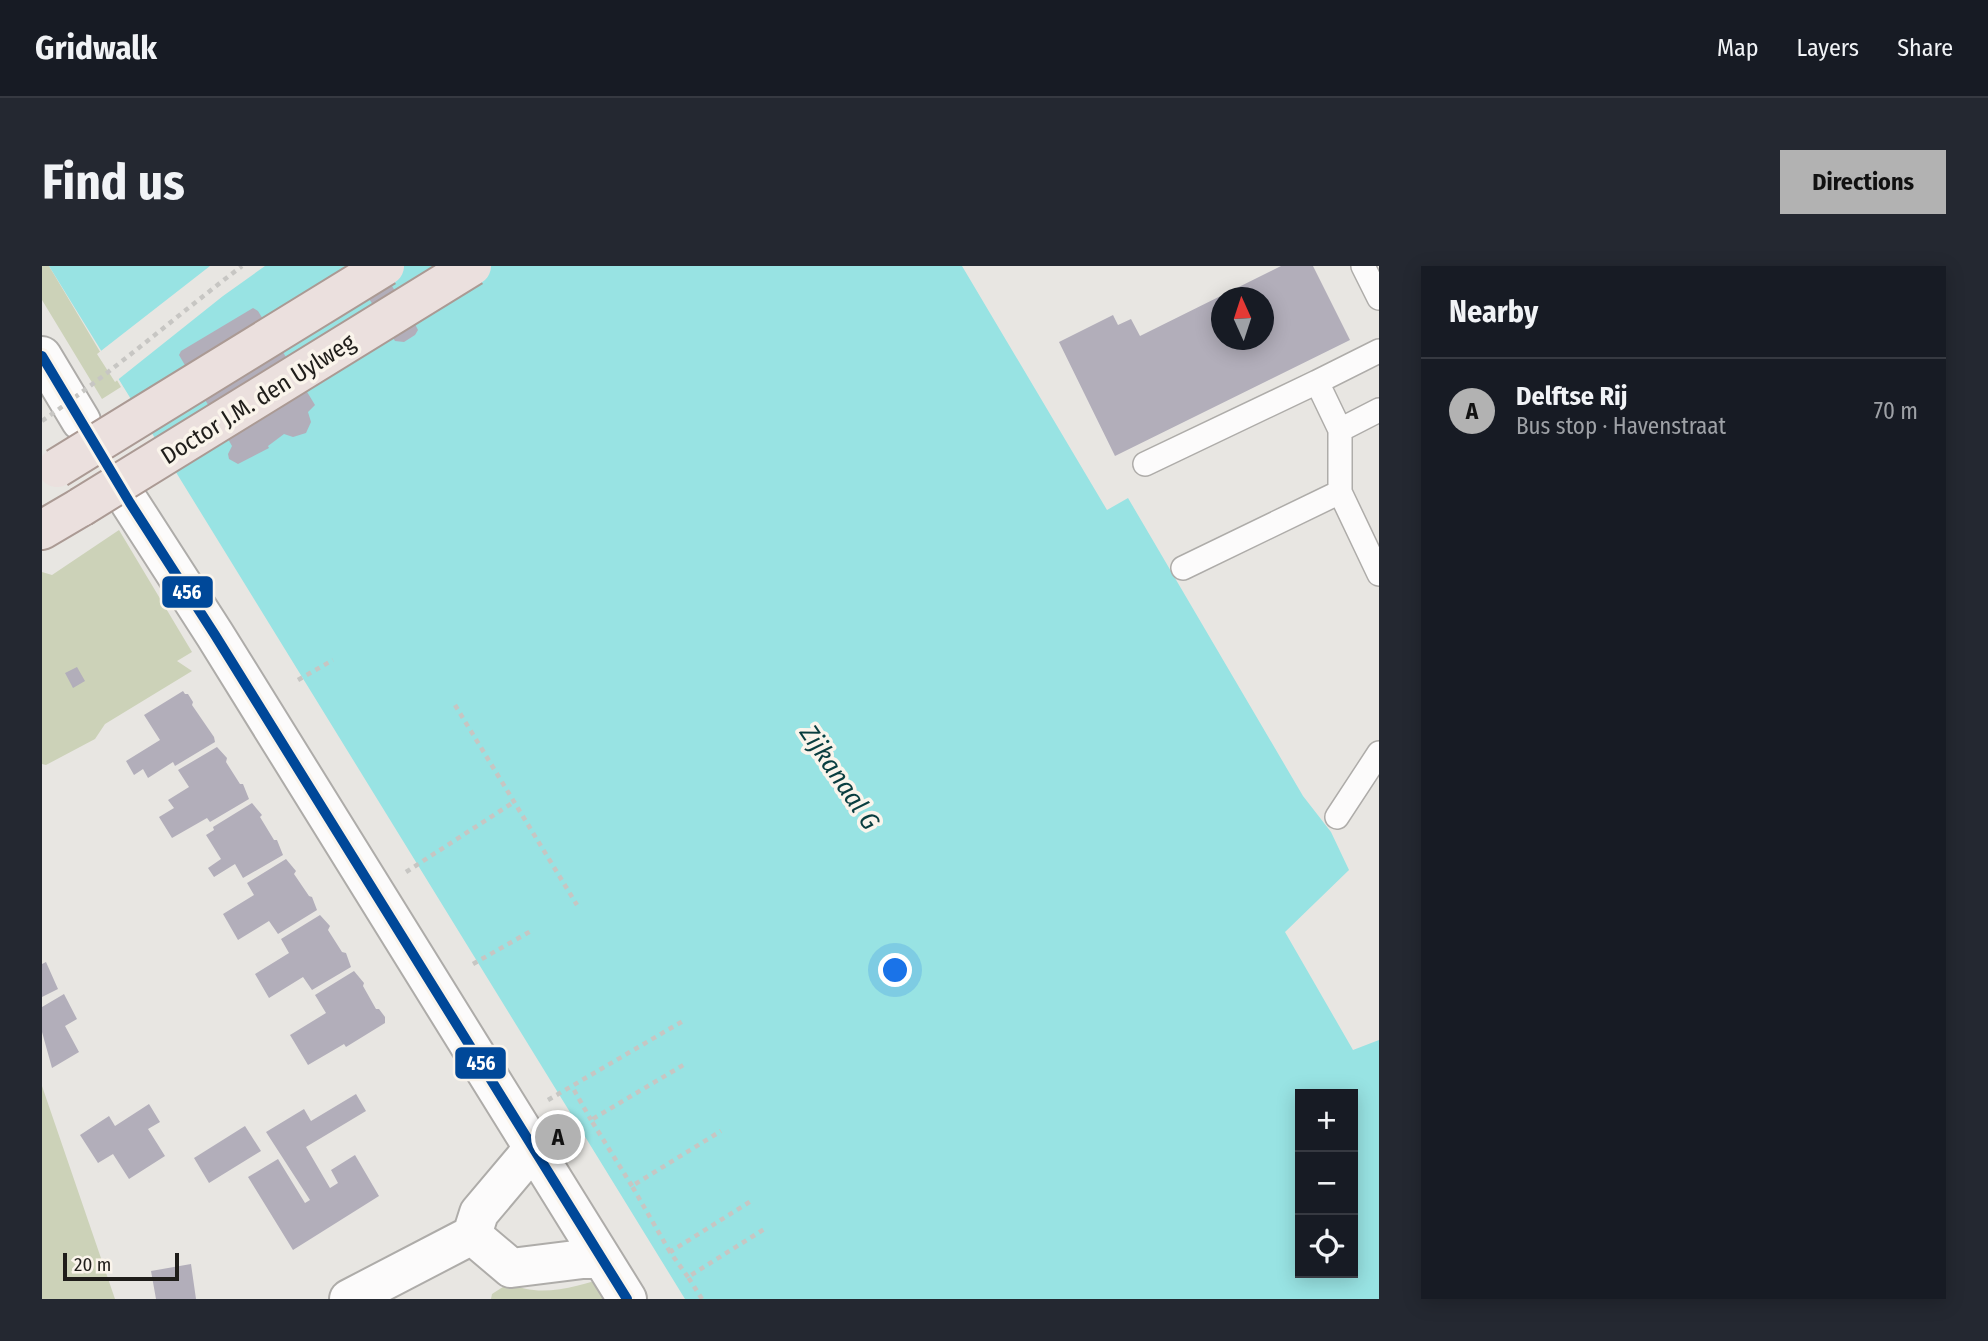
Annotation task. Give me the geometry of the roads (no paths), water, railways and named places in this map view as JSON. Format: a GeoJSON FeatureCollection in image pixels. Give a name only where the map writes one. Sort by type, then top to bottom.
{"type":"FeatureCollection","features":[{"type":"Feature","properties":{"kind":"main road","name":"Doctor J.M. den Uylweg"},"geometry":{"type":"LineString","coordinates":[[50,473],[385,266]]}},
{"type":"Feature","properties":{"kind":"main road","name":"Doctor J.M. den Uylweg"},"geometry":{"type":"LineString","coordinates":[[42,530],[472,266]]}},
{"type":"Feature","properties":{"kind":"street"},"geometry":{"type":"LineString","coordinates":[[42,356],[81,421]]}},
{"type":"Feature","properties":{"kind":"street"},"geometry":{"type":"LineString","coordinates":[[130,503],[375,892],[626,1299]]}},
{"type":"Feature","properties":{"kind":"street"},"geometry":{"type":"LineString","coordinates":[[349,1299],[471,1235],[479,1213],[532,1150]]}},
{"type":"Feature","properties":{"kind":"street"},"geometry":{"type":"LineString","coordinates":[[471,1235],[511,1269],[599,1258]]}},
{"type":"Feature","properties":{"kind":"lane"},"geometry":{"type":"LineString","coordinates":[[1363,266],[1379,298]]}},
{"type":"Feature","properties":{"kind":"lane"},"geometry":{"type":"LineString","coordinates":[[1145,464],[1379,351]]}},
{"type":"Feature","properties":{"kind":"lane"},"geometry":{"type":"LineString","coordinates":[[1317,382],[1340,430],[1340,492],[1379,574]]}},
{"type":"Feature","properties":{"kind":"lane"},"geometry":{"type":"LineString","coordinates":[[1340,430],[1379,410]]}},
{"type":"Feature","properties":{"kind":"lane"},"geometry":{"type":"LineString","coordinates":[[1184,568],[1340,492]]}},
{"type":"Feature","properties":{"kind":"lane"},"geometry":{"type":"LineString","coordinates":[[1337,817],[1379,753]]}},
{"type":"Feature","properties":{"kind":"water","name":"Zijkanaal G"},"geometry":{"type":"Polygon","coordinates":[[[49,266],[962,266],[1107,510],[1128,498],[1303,796],[1331,832],[1349,870],[1285,932],[1353,1050],[1379,1040],[1379,1299],[685,1299],[49,266]]]}},
{"type":"Feature","properties":{"kind":"place","name":"Delftse Rij"},"geometry":{"type":"Point","coordinates":[558,1137]}}]}
